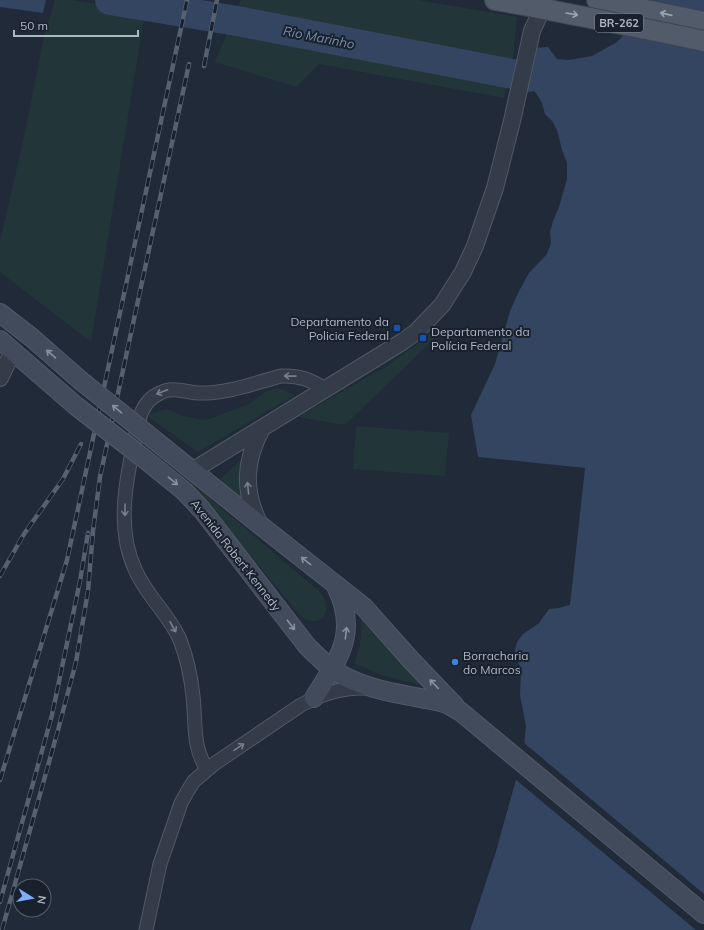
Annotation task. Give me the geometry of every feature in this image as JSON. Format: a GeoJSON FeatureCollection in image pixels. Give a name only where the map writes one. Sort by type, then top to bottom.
{"type":"FeatureCollection","features":[{"type":"Feature","properties":{"kind":"main road"},"geometry":{"type":"LineString","coordinates":[[495,0],[540,4]]}},
{"type":"Feature","properties":{"kind":"main road","name":"BR-262"},"geometry":{"type":"LineString","coordinates":[[597,0],[704,22]]}},
{"type":"Feature","properties":{"kind":"main road","name":"BR-262"},"geometry":{"type":"LineString","coordinates":[[540,4],[704,41]]}},
{"type":"Feature","properties":{"kind":"main road"},"geometry":{"type":"LineString","coordinates":[[0,313],[192,471],[364,607],[410,660],[461,712],[704,914]]}},
{"type":"Feature","properties":{"kind":"main road","name":"Avenida Robert Kennedy"},"geometry":{"type":"LineString","coordinates":[[7,346],[76,406],[184,491],[202,510],[307,646],[332,669],[346,678],[361,684],[441,702],[461,712]]}},
{"type":"Feature","properties":{"kind":"main road"},"geometry":{"type":"LineString","coordinates":[[314,698],[342,650],[347,628],[344,606],[336,586]]}},
{"type":"Feature","properties":{"kind":"street"},"geometry":{"type":"LineString","coordinates":[[192,471],[402,342],[416,332],[442,305],[454,289],[486,219],[512,121],[532,31],[540,4]]}},
{"type":"Feature","properties":{"kind":"street"},"geometry":{"type":"LineString","coordinates":[[0,378],[7,346]]}},
{"type":"Feature","properties":{"kind":"street"},"geometry":{"type":"LineString","coordinates":[[207,769],[198,753],[191,678],[181,641],[174,627],[140,580],[130,557],[127,544],[125,511],[128,469],[140,415],[148,401],[161,392],[169,390],[209,393],[281,376],[306,378],[326,389]]}},
{"type":"Feature","properties":{"kind":"street"},"geometry":{"type":"LineString","coordinates":[[260,525],[250,501],[247,474],[251,450],[262,428]]}},
{"type":"Feature","properties":{"kind":"street"},"geometry":{"type":"LineString","coordinates":[[146,930],[156,881],[181,803],[194,781],[207,769],[301,705],[314,698],[343,689],[378,689]]}},
{"type":"Feature","properties":{"kind":"green space"},"geometry":{"type":"Polygon","coordinates":[[[55,0],[72,0],[145,12],[91,342],[0,272],[0,241],[25,133],[45,32],[55,0]]]}},
{"type":"Feature","properties":{"kind":"green space"},"geometry":{"type":"Polygon","coordinates":[[[241,0],[418,0],[517,17],[513,58],[504,98],[319,64],[297,87],[215,62],[241,0]]]}},
{"type":"Feature","properties":{"kind":"green space"},"geometry":{"type":"Polygon","coordinates":[[[437,328],[444,328],[345,425],[298,417],[385,367],[416,345],[431,331],[437,328]]]}},
{"type":"Feature","properties":{"kind":"green space"},"geometry":{"type":"Polygon","coordinates":[[[279,388],[295,395],[198,452],[147,416],[167,409],[183,416],[206,420],[249,404],[267,391],[279,388]]]}},
{"type":"Feature","properties":{"kind":"green space"},"geometry":{"type":"Polygon","coordinates":[[[356,426],[449,433],[445,476],[353,469],[356,426]]]}},
{"type":"Feature","properties":{"kind":"green space"},"geometry":{"type":"Polygon","coordinates":[[[147,445],[320,592],[326,604],[326,611],[323,618],[317,621],[312,621],[300,615],[205,501],[182,478],[147,448],[147,445]]]}},
{"type":"Feature","properties":{"kind":"green space"},"geometry":{"type":"Polygon","coordinates":[[[241,460],[239,481],[241,500],[219,480],[241,460]]]}},
{"type":"Feature","properties":{"kind":"green space"},"geometry":{"type":"Polygon","coordinates":[[[360,613],[388,648],[428,687],[381,675],[354,663],[361,639],[360,613]]]}},
{"type":"Feature","properties":{"kind":"water"},"geometry":{"type":"Polygon","coordinates":[[[0,0],[46,0],[43,13],[0,7],[0,0]]]}},
{"type":"Feature","properties":{"kind":"water"},"geometry":{"type":"Polygon","coordinates":[[[634,0],[704,0],[704,930],[470,930],[495,854],[523,755],[526,726],[520,695],[521,670],[514,654],[517,642],[523,634],[539,623],[549,609],[570,605],[585,468],[478,457],[471,415],[495,364],[510,311],[519,291],[529,273],[547,254],[551,243],[550,232],[567,179],[567,163],[557,130],[552,121],[545,114],[542,103],[536,93],[526,84],[534,48],[548,47],[557,59],[569,60],[592,56],[617,42],[626,32],[634,0]]]}},
{"type":"Feature","properties":{"kind":"pier"},"geometry":{"type":"Polygon","coordinates":[[[523,742],[704,894],[704,930],[696,930],[515,779],[495,854],[470,930],[468,930],[493,853],[521,754],[523,742]]]}},
{"type":"Feature","properties":{"kind":"waterway","name":"Rio Marinho"},"geometry":{"type":"LineString","coordinates":[[110,0],[237,21],[528,77]]}},
{"type":"Feature","properties":{"kind":"railway"},"geometry":{"type":"LineString","coordinates":[[0,780],[67,560],[187,0]]}},
{"type":"Feature","properties":{"kind":"railway"},"geometry":{"type":"LineString","coordinates":[[204,66],[217,0]]}},
{"type":"Feature","properties":{"kind":"railway"},"geometry":{"type":"LineString","coordinates":[[2,930],[76,662],[88,591],[93,531],[100,477],[189,64]]}},
{"type":"Feature","properties":{"kind":"railway"},"geometry":{"type":"LineString","coordinates":[[0,576],[24,534],[63,479],[81,444]]}},
{"type":"Feature","properties":{"kind":"railway"},"geometry":{"type":"LineString","coordinates":[[0,902],[52,715],[80,581],[88,533]]}},
{"type":"Feature","properties":{"kind":"place","name":"Departamento da Policia Federal"},"geometry":{"type":"Point","coordinates":[397,328]}},
{"type":"Feature","properties":{"kind":"place","name":"Departamento da Polícia Federal"},"geometry":{"type":"Point","coordinates":[423,338]}},
{"type":"Feature","properties":{"kind":"place","name":"Borracharia do Marcos"},"geometry":{"type":"Point","coordinates":[455,662]}}]}
